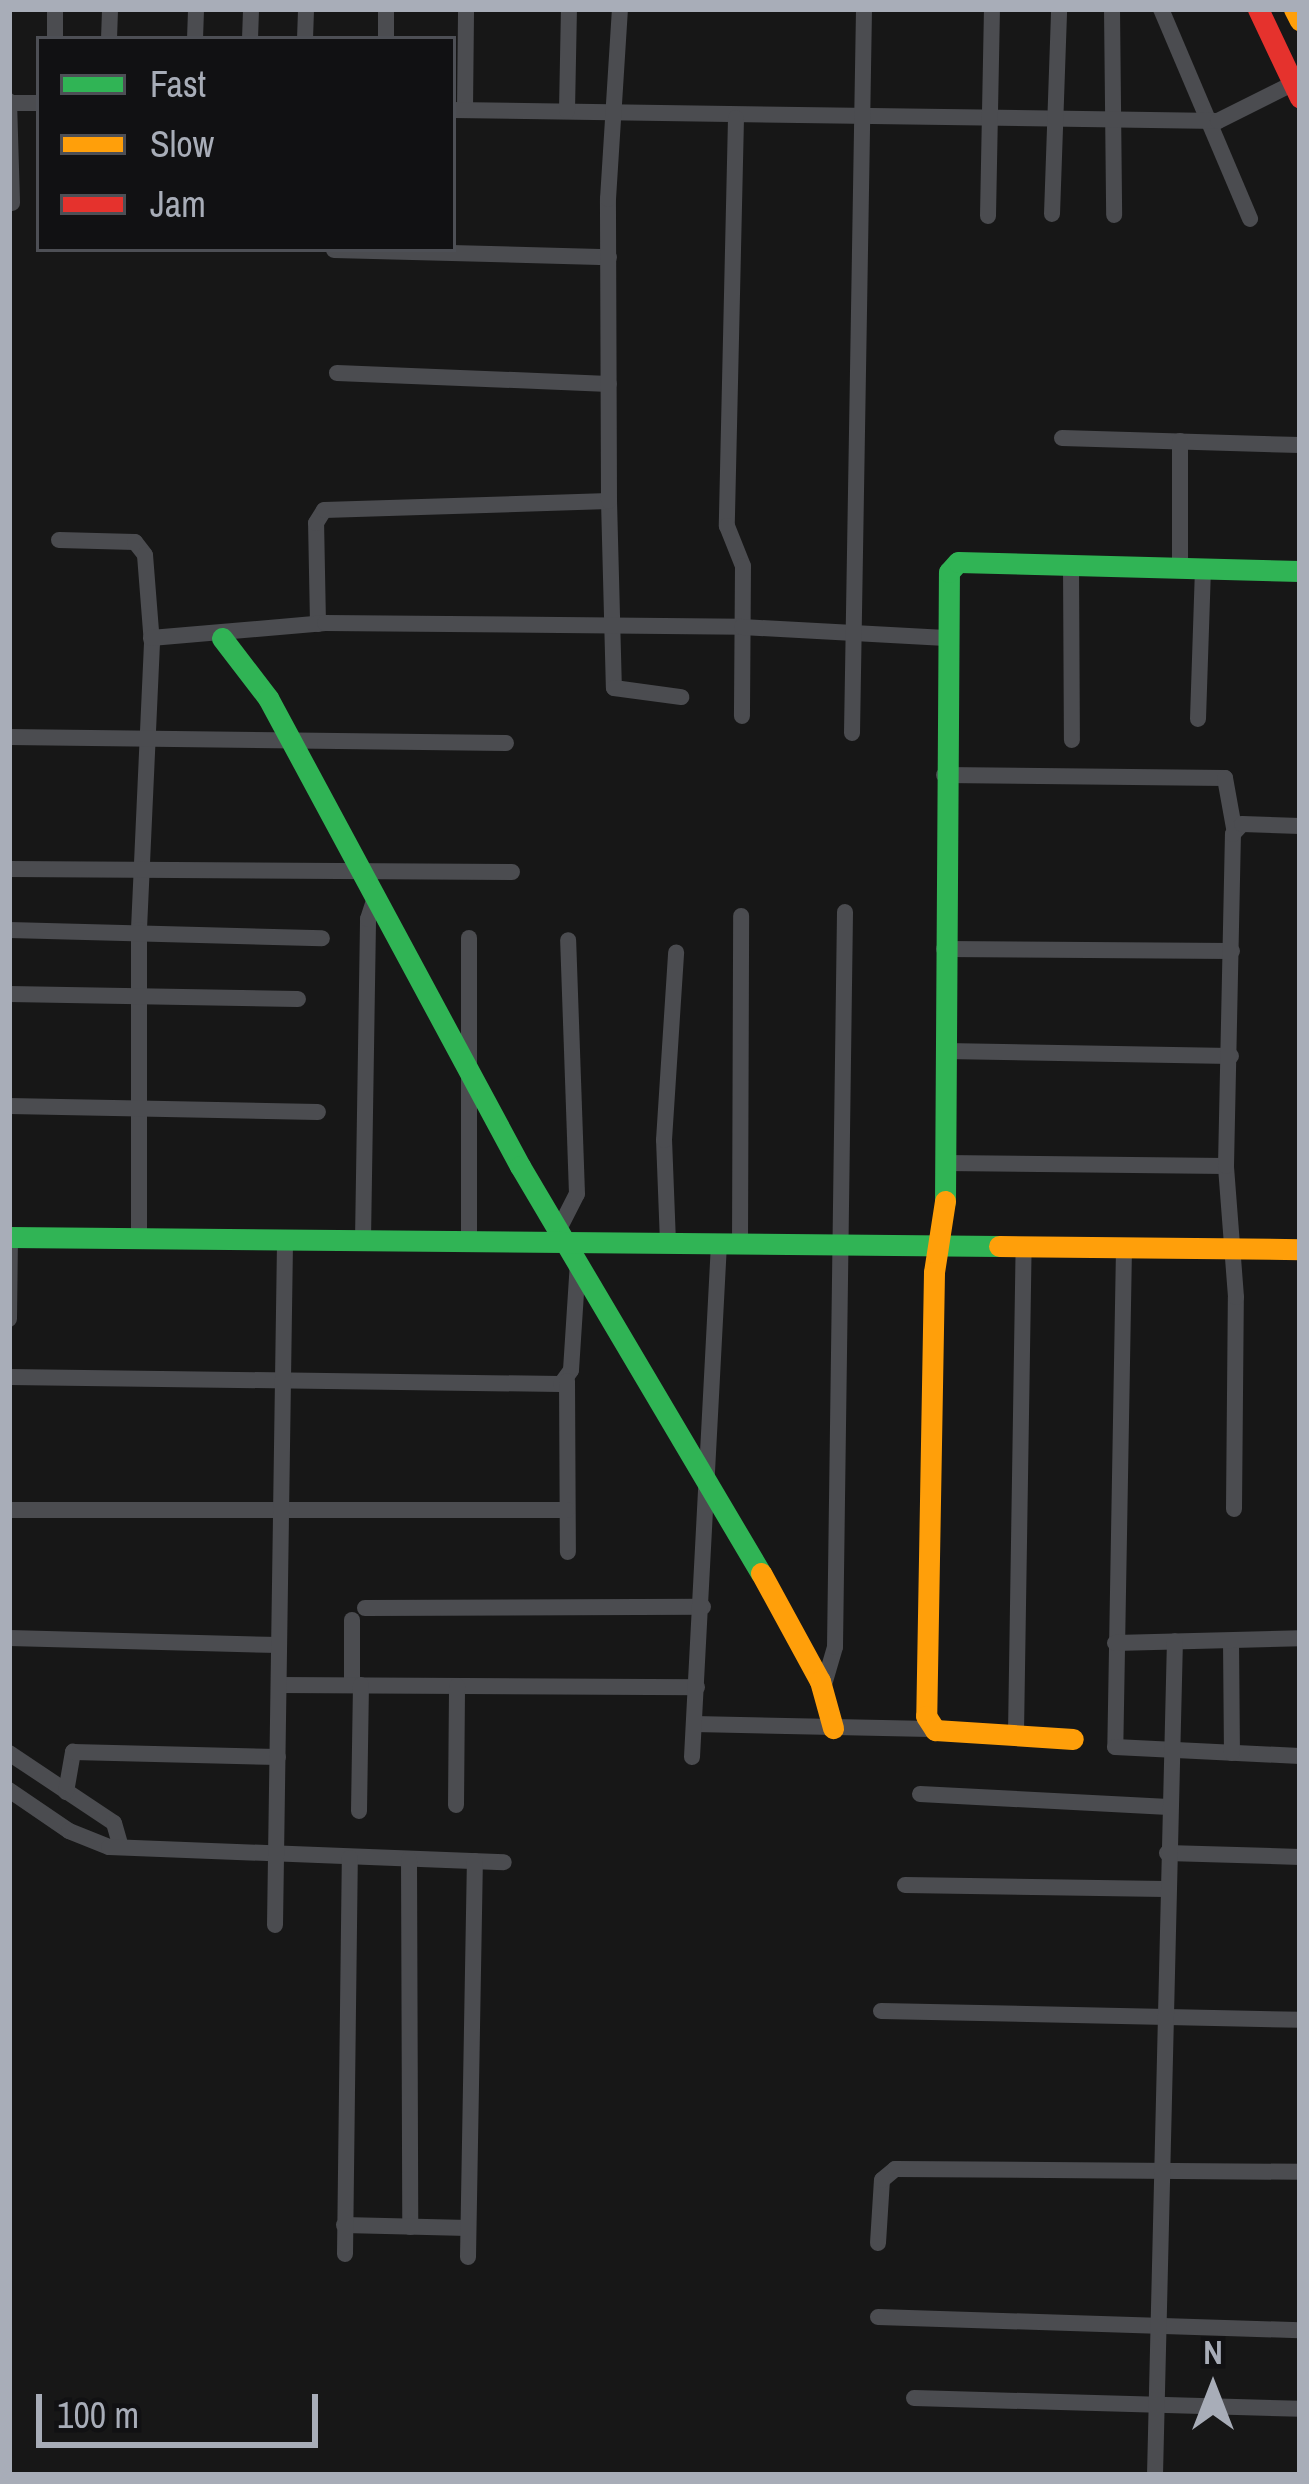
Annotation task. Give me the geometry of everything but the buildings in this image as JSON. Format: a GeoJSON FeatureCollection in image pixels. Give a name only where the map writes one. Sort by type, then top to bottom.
{"type":"FeatureCollection","features":[{"type":"Feature","properties":{"kind":"street"},"geometry":{"type":"LineString","coordinates":[[466,9],[459,110],[1115,122],[1205,121],[1298,87],[1258,9]]}},
{"type":"Feature","properties":{"kind":"street"},"geometry":{"type":"LineString","coordinates":[[567,111],[569,9]]}},
{"type":"Feature","properties":{"kind":"street"},"geometry":{"type":"LineString","coordinates":[[620,9],[609,257],[609,501],[616,693],[681,697]]}},
{"type":"Feature","properties":{"kind":"street"},"geometry":{"type":"LineString","coordinates":[[852,734],[864,9]]}},
{"type":"Feature","properties":{"kind":"street"},"geometry":{"type":"LineString","coordinates":[[988,216],[992,9]]}},
{"type":"Feature","properties":{"kind":"street"},"geometry":{"type":"LineString","coordinates":[[1052,214],[1059,9]]}},
{"type":"Feature","properties":{"kind":"street"},"geometry":{"type":"LineString","coordinates":[[1112,9],[1114,215]]}},
{"type":"Feature","properties":{"kind":"street"},"geometry":{"type":"LineString","coordinates":[[1161,9],[1250,219]]}},
{"type":"Feature","properties":{"kind":"street"},"geometry":{"type":"LineString","coordinates":[[1294,9],[1300,21]]}},
{"type":"Feature","properties":{"kind":"street"},"geometry":{"type":"LineString","coordinates":[[9,102],[12,203]]}},
{"type":"Feature","properties":{"kind":"street"},"geometry":{"type":"LineString","coordinates":[[736,118],[728,526],[743,562],[742,716]]}},
{"type":"Feature","properties":{"kind":"street"},"geometry":{"type":"LineString","coordinates":[[413,252],[609,257]]}},
{"type":"Feature","properties":{"kind":"street"},"geometry":{"type":"LineString","coordinates":[[337,374],[609,385]]}},
{"type":"Feature","properties":{"kind":"street"},"geometry":{"type":"LineString","coordinates":[[1062,438],[1300,445]]}},
{"type":"Feature","properties":{"kind":"street"},"geometry":{"type":"LineString","coordinates":[[1180,441],[1192,569],[1198,719]]}},
{"type":"Feature","properties":{"kind":"street"},"geometry":{"type":"LineString","coordinates":[[318,624],[316,523],[324,510],[609,501]]}},
{"type":"Feature","properties":{"kind":"street"},"geometry":{"type":"LineString","coordinates":[[59,540],[141,544],[151,638],[139,930],[139,1235]]}},
{"type":"Feature","properties":{"kind":"street"},"geometry":{"type":"LineString","coordinates":[[932,1729],[938,1249],[944,1163],[946,638],[951,565],[1300,571]]}},
{"type":"Feature","properties":{"kind":"street"},"geometry":{"type":"LineString","coordinates":[[1071,566],[1072,740]]}},
{"type":"Feature","properties":{"kind":"street"},"geometry":{"type":"LineString","coordinates":[[151,638],[222,638],[318,624],[742,627],[946,638]]}},
{"type":"Feature","properties":{"kind":"street"},"geometry":{"type":"LineString","coordinates":[[222,638],[268,698],[356,871],[375,897],[568,1244],[712,1485],[823,1688],[832,1728]]}},
{"type":"Feature","properties":{"kind":"street"},"geometry":{"type":"LineString","coordinates":[[9,736],[506,743]]}},
{"type":"Feature","properties":{"kind":"street"},"geometry":{"type":"LineString","coordinates":[[944,775],[1225,778],[1234,828],[1226,1166],[1232,1249],[1234,1509]]}},
{"type":"Feature","properties":{"kind":"street"},"geometry":{"type":"LineString","coordinates":[[1234,828],[1300,826]]}},
{"type":"Feature","properties":{"kind":"street"},"geometry":{"type":"LineString","coordinates":[[9,869],[512,872]]}},
{"type":"Feature","properties":{"kind":"street"},"geometry":{"type":"LineString","coordinates":[[363,1240],[368,919],[375,897]]}},
{"type":"Feature","properties":{"kind":"street"},"geometry":{"type":"LineString","coordinates":[[823,1688],[835,1647],[844,913]]}},
{"type":"Feature","properties":{"kind":"street"},"geometry":{"type":"LineString","coordinates":[[692,1757],[729,1244],[741,916]]}},
{"type":"Feature","properties":{"kind":"street"},"geometry":{"type":"LineString","coordinates":[[9,930],[322,938]]}},
{"type":"Feature","properties":{"kind":"street"},"geometry":{"type":"LineString","coordinates":[[469,938],[475,985],[467,1066],[469,1240]]}},
{"type":"Feature","properties":{"kind":"street"},"geometry":{"type":"LineString","coordinates":[[568,940],[577,1194],[568,1244],[568,1552]]}},
{"type":"Feature","properties":{"kind":"street"},"geometry":{"type":"LineString","coordinates":[[944,949],[1232,951]]}},
{"type":"Feature","properties":{"kind":"street"},"geometry":{"type":"LineString","coordinates":[[668,1243],[664,1140],[676,952]]}},
{"type":"Feature","properties":{"kind":"street"},"geometry":{"type":"LineString","coordinates":[[9,994],[298,999]]}},
{"type":"Feature","properties":{"kind":"street"},"geometry":{"type":"LineString","coordinates":[[945,1051],[1232,1056]]}},
{"type":"Feature","properties":{"kind":"street"},"geometry":{"type":"LineString","coordinates":[[9,1106],[318,1112]]}},
{"type":"Feature","properties":{"kind":"street"},"geometry":{"type":"LineString","coordinates":[[944,1163],[1226,1166]]}},
{"type":"Feature","properties":{"kind":"street"},"geometry":{"type":"LineString","coordinates":[[9,1319],[10,1237],[1300,1249]]}},
{"type":"Feature","properties":{"kind":"street"},"geometry":{"type":"LineString","coordinates":[[275,1925],[285,1239]]}},
{"type":"Feature","properties":{"kind":"street"},"geometry":{"type":"LineString","coordinates":[[1016,1733],[1024,1247]]}},
{"type":"Feature","properties":{"kind":"street"},"geometry":{"type":"LineString","coordinates":[[1124,1248],[1115,1748],[1300,1756]]}},
{"type":"Feature","properties":{"kind":"street"},"geometry":{"type":"LineString","coordinates":[[9,1378],[567,1381]]}},
{"type":"Feature","properties":{"kind":"street"},"geometry":{"type":"LineString","coordinates":[[9,1510],[568,1510]]}},
{"type":"Feature","properties":{"kind":"street"},"geometry":{"type":"LineString","coordinates":[[359,1811],[358,1614],[703,1607]]}},
{"type":"Feature","properties":{"kind":"street"},"geometry":{"type":"LineString","coordinates":[[9,1638],[279,1645]]}},
{"type":"Feature","properties":{"kind":"street"},"geometry":{"type":"LineString","coordinates":[[1115,1643],[1300,1638]]}},
{"type":"Feature","properties":{"kind":"street"},"geometry":{"type":"LineString","coordinates":[[1154,2475],[1161,2017],[1175,1641]]}},
{"type":"Feature","properties":{"kind":"street"},"geometry":{"type":"LineString","coordinates":[[1231,1642],[1232,1754]]}},
{"type":"Feature","properties":{"kind":"street"},"geometry":{"type":"LineString","coordinates":[[279,1685],[697,1687]]}},
{"type":"Feature","properties":{"kind":"street"},"geometry":{"type":"LineString","coordinates":[[456,1804],[457,1686]]}},
{"type":"Feature","properties":{"kind":"street"},"geometry":{"type":"LineString","coordinates":[[694,1724],[932,1729],[1072,1739]]}},
{"type":"Feature","properties":{"kind":"street"},"geometry":{"type":"LineString","coordinates":[[66,1792],[73,1752],[278,1756]]}},
{"type":"Feature","properties":{"kind":"street"},"geometry":{"type":"LineString","coordinates":[[9,1753],[115,1823],[121,1847]]}},
{"type":"Feature","properties":{"kind":"street"},"geometry":{"type":"LineString","coordinates":[[9,1790],[69,1831],[121,1847],[504,1862]]}},
{"type":"Feature","properties":{"kind":"street"},"geometry":{"type":"LineString","coordinates":[[920,1794],[1169,1807]]}},
{"type":"Feature","properties":{"kind":"street"},"geometry":{"type":"LineString","coordinates":[[1167,1853],[1300,1857]]}},
{"type":"Feature","properties":{"kind":"street"},"geometry":{"type":"LineString","coordinates":[[345,2254],[350,1858]]}},
{"type":"Feature","properties":{"kind":"street"},"geometry":{"type":"LineString","coordinates":[[409,1859],[410,2227]]}},
{"type":"Feature","properties":{"kind":"street"},"geometry":{"type":"LineString","coordinates":[[468,2257],[475,1861]]}},
{"type":"Feature","properties":{"kind":"street"},"geometry":{"type":"LineString","coordinates":[[905,1885],[1165,1889]]}},
{"type":"Feature","properties":{"kind":"street"},"geometry":{"type":"LineString","coordinates":[[881,2011],[1300,2020]]}},
{"type":"Feature","properties":{"kind":"street"},"geometry":{"type":"LineString","coordinates":[[878,2243],[882,2180],[895,2169],[1300,2172]]}},
{"type":"Feature","properties":{"kind":"street"},"geometry":{"type":"LineString","coordinates":[[344,2225],[468,2228]]}},
{"type":"Feature","properties":{"kind":"street"},"geometry":{"type":"LineString","coordinates":[[878,2317],[1300,2330]]}},
{"type":"Feature","properties":{"kind":"street"},"geometry":{"type":"LineString","coordinates":[[914,2398],[1300,2409]]}},
{"type":"Feature","properties":{"kind":"traffic: fast"},"geometry":{"type":"LineString","coordinates":[[945,1201],[949,572],[958,562],[1300,571]]}},
{"type":"Feature","properties":{"kind":"traffic: fast"},"geometry":{"type":"LineString","coordinates":[[222,638],[268,698],[520,1166],[761,1573]]}},
{"type":"Feature","properties":{"kind":"traffic: fast"},"geometry":{"type":"LineString","coordinates":[[9,1237],[999,1246]]}},
{"type":"Feature","properties":{"kind":"traffic: slow"},"geometry":{"type":"LineString","coordinates":[[1294,9],[1300,21]]}},
{"type":"Feature","properties":{"kind":"traffic: slow"},"geometry":{"type":"LineString","coordinates":[[945,1201],[934,1272],[926,1716],[935,1730],[1073,1739]]}},
{"type":"Feature","properties":{"kind":"traffic: slow"},"geometry":{"type":"LineString","coordinates":[[999,1246],[1300,1249]]}},
{"type":"Feature","properties":{"kind":"traffic: slow"},"geometry":{"type":"LineString","coordinates":[[761,1573],[820,1681],[833,1728]]}},
{"type":"Feature","properties":{"kind":"traffic: jam"},"geometry":{"type":"LineString","coordinates":[[1258,9],[1300,98]]}}]}
